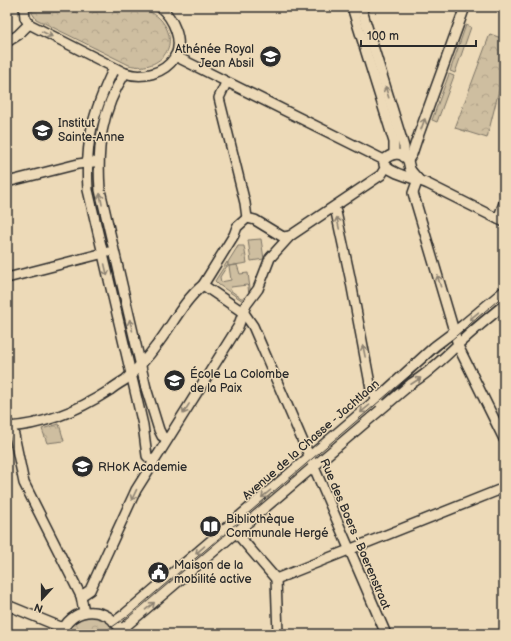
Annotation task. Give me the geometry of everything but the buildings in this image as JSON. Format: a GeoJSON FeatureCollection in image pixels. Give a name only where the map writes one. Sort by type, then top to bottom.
{"type":"FeatureCollection","features":[{"type":"Feature","properties":{"kind":"street"},"geometry":{"type":"LineString","coordinates":[[24,7],[25,18],[29,24],[114,68],[125,73],[139,76],[155,73],[163,68],[175,56],[178,43],[174,25],[160,7]]}},
{"type":"Feature","properties":{"kind":"street"},"geometry":{"type":"LineString","coordinates":[[352,7],[394,142],[408,172]]}},
{"type":"Feature","properties":{"kind":"street"},"geometry":{"type":"LineString","coordinates":[[360,7],[404,147],[402,157]]}},
{"type":"Feature","properties":{"kind":"street"},"geometry":{"type":"LineString","coordinates":[[81,596],[90,590],[136,490],[238,327],[246,306],[258,289],[270,258],[290,236],[381,175],[387,157],[402,157],[412,154],[465,7]]}},
{"type":"Feature","properties":{"kind":"street"},"geometry":{"type":"LineString","coordinates":[[7,42],[18,36],[29,24]]}},
{"type":"Feature","properties":{"kind":"street"},"geometry":{"type":"LineString","coordinates":[[175,56],[385,164],[408,172],[418,180],[501,220],[504,203]]}},
{"type":"Feature","properties":{"kind":"street"},"geometry":{"type":"LineString","coordinates":[[114,68],[101,96],[93,120],[88,147],[88,190],[143,426],[147,456],[153,461]]}},
{"type":"Feature","properties":{"kind":"street"},"geometry":{"type":"LineString","coordinates":[[125,73],[111,100],[106,114],[98,162],[100,190],[102,205],[154,419],[158,430],[162,436],[167,439]]}},
{"type":"Feature","properties":{"kind":"street"},"geometry":{"type":"LineString","coordinates":[[8,425],[19,426],[45,420],[74,410],[96,399],[125,379],[156,346],[193,293],[203,285],[237,227],[246,218],[245,203],[219,98],[226,83]]}},
{"type":"Feature","properties":{"kind":"street"},"geometry":{"type":"LineString","coordinates":[[7,182],[87,163],[98,162]]}},
{"type":"Feature","properties":{"kind":"street"},"geometry":{"type":"LineString","coordinates":[[418,180],[413,193],[454,332],[458,344],[504,439]]}},
{"type":"Feature","properties":{"kind":"street"},"geometry":{"type":"LineString","coordinates":[[333,208],[336,212],[350,277],[371,389],[384,407]]}},
{"type":"Feature","properties":{"kind":"street"},"geometry":{"type":"LineString","coordinates":[[246,218],[255,220],[283,236],[290,236]]}},
{"type":"Feature","properties":{"kind":"street"},"geometry":{"type":"LineString","coordinates":[[7,278],[114,251]]}},
{"type":"Feature","properties":{"kind":"street"},"geometry":{"type":"LineString","coordinates":[[203,285],[244,313]]}},
{"type":"Feature","properties":{"kind":"street","name":"Avenue de la Chasse - Jachtlaan"},"geometry":{"type":"LineString","coordinates":[[114,622],[377,399],[435,346],[504,291]]}},
{"type":"Feature","properties":{"kind":"street","name":"Avenue de la Chasse - Jachtlaan"},"geometry":{"type":"LineString","coordinates":[[121,633],[313,467],[412,383],[434,367],[458,344],[504,305]]}},
{"type":"Feature","properties":{"kind":"street","name":"Rue des Boers - Boerenstraat"},"geometry":{"type":"LineString","coordinates":[[244,313],[253,326],[386,634]]}},
{"type":"Feature","properties":{"kind":"street"},"geometry":{"type":"LineString","coordinates":[[8,425],[14,434],[24,483],[81,596],[84,612]]}},
{"type":"Feature","properties":{"kind":"street"},"geometry":{"type":"LineString","coordinates":[[276,579],[504,488]]}},
{"type":"Feature","properties":{"kind":"street"},"geometry":{"type":"LineString","coordinates":[[230,525],[276,579],[278,634]]}},
{"type":"Feature","properties":{"kind":"street"},"geometry":{"type":"LineString","coordinates":[[7,605],[62,631],[72,618],[84,612],[99,612],[108,616],[121,633]]}},
{"type":"Feature","properties":{"kind":"green space"},"geometry":{"type":"Polygon","coordinates":[[[32,7],[140,7],[154,14],[161,20],[167,30],[169,39],[168,48],[158,61],[149,65],[129,65],[36,19],[32,13],[32,7]]]}},
{"type":"Feature","properties":{"kind":"green space"},"geometry":{"type":"Polygon","coordinates":[[[466,25],[471,27],[455,73],[450,71],[466,25]]]}},
{"type":"Feature","properties":{"kind":"green space"},"geometry":{"type":"Polygon","coordinates":[[[490,34],[504,39],[504,70],[487,138],[455,128],[490,34]]]}},
{"type":"Feature","properties":{"kind":"green space"},"geometry":{"type":"Polygon","coordinates":[[[449,74],[454,76],[437,122],[432,120],[449,74]]]}},
{"type":"Feature","properties":{"kind":"green space"},"geometry":{"type":"Polygon","coordinates":[[[261,239],[264,259],[251,261],[248,240],[261,239]]]}},
{"type":"Feature","properties":{"kind":"green space"},"geometry":{"type":"Polygon","coordinates":[[[238,246],[244,246],[247,263],[228,266],[228,262],[238,246]]]}},
{"type":"Feature","properties":{"kind":"green space"},"geometry":{"type":"Polygon","coordinates":[[[227,262],[229,266],[237,265],[240,274],[248,273],[251,296],[246,303],[215,281],[227,262]],[[227,266],[220,277],[221,282],[231,280],[229,266],[227,266]],[[247,285],[231,287],[230,290],[241,298],[245,298],[249,295],[247,285]]]}},
{"type":"Feature","properties":{"kind":"green space"},"geometry":{"type":"Polygon","coordinates":[[[59,424],[64,441],[47,443],[42,429],[59,424]]]}},
{"type":"Feature","properties":{"kind":"green space"},"geometry":{"type":"Polygon","coordinates":[[[95,615],[108,622],[117,634],[64,634],[70,625],[76,620],[95,615]]]}},
{"type":"Feature","properties":{"kind":"tram line"},"geometry":{"type":"LineString","coordinates":[[102,634],[128,616],[504,295]]}},
{"type":"Feature","properties":{"kind":"place","name":"Athénée Royal Jean Absil"},"geometry":{"type":"Point","coordinates":[270,56]}},
{"type":"Feature","properties":{"kind":"place","name":"Institut Sainte-Anne"},"geometry":{"type":"Point","coordinates":[43,130]}},
{"type":"Feature","properties":{"kind":"place","name":"École La Colombe de la Paix"},"geometry":{"type":"Point","coordinates":[174,381]}},
{"type":"Feature","properties":{"kind":"place","name":"RHoK Academie"},"geometry":{"type":"Point","coordinates":[83,467]}},
{"type":"Feature","properties":{"kind":"place","name":"Bibliothèque Communale Hergé"},"geometry":{"type":"Point","coordinates":[211,526]}},
{"type":"Feature","properties":{"kind":"place","name":"Maison de la mobilité active"},"geometry":{"type":"Point","coordinates":[159,572]}}]}
